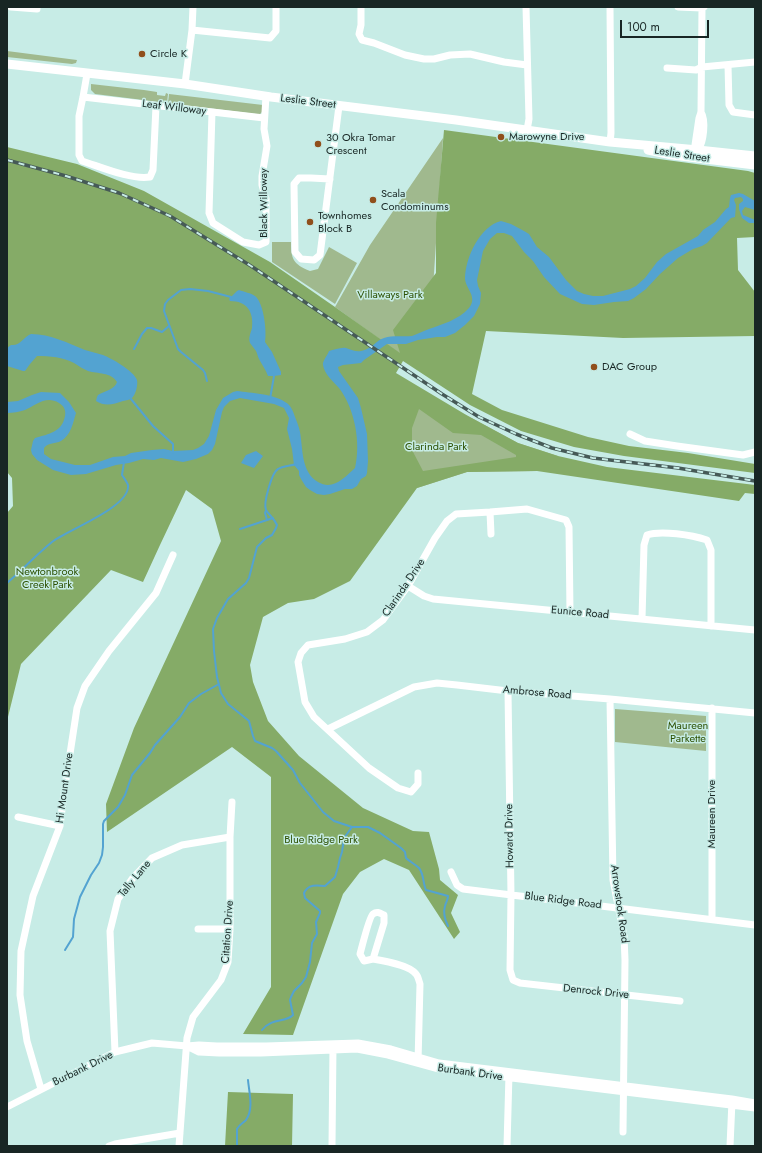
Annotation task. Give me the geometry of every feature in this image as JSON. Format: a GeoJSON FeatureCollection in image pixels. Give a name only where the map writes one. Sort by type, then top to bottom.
{"type":"FeatureCollection","features":[{"type":"Feature","properties":{"kind":"main road","name":"Leslie Street"},"geometry":{"type":"LineString","coordinates":[[7,64],[185,84],[339,106],[527,130],[610,142],[672,155],[697,154],[755,156]]}},
{"type":"Feature","properties":{"kind":"main road","name":"Leslie Street"},"geometry":{"type":"LineString","coordinates":[[697,154],[755,165]]}},
{"type":"Feature","properties":{"kind":"street"},"geometry":{"type":"LineString","coordinates":[[11,7],[37,9],[38,7]]}},
{"type":"Feature","properties":{"kind":"street"},"geometry":{"type":"LineString","coordinates":[[185,84],[192,30],[193,7]]}},
{"type":"Feature","properties":{"kind":"street"},"geometry":{"type":"LineString","coordinates":[[192,30],[270,38],[276,31],[276,7]]}},
{"type":"Feature","properties":{"kind":"street"},"geometry":{"type":"LineString","coordinates":[[361,7],[361,25],[359,34],[362,40],[405,55],[424,59],[434,59],[450,55],[470,54],[504,62],[528,65]]}},
{"type":"Feature","properties":{"kind":"street"},"geometry":{"type":"LineString","coordinates":[[526,7],[528,65],[527,130]]}},
{"type":"Feature","properties":{"kind":"street"},"geometry":{"type":"LineString","coordinates":[[610,7],[610,142]]}},
{"type":"Feature","properties":{"kind":"street"},"geometry":{"type":"LineString","coordinates":[[678,7],[703,7],[701,112],[698,118],[695,145],[697,154]]}},
{"type":"Feature","properties":{"kind":"street"},"geometry":{"type":"LineString","coordinates":[[667,68],[696,70],[755,62]]}},
{"type":"Feature","properties":{"kind":"street"},"geometry":{"type":"LineString","coordinates":[[728,65],[729,105],[733,112],[755,115]]}},
{"type":"Feature","properties":{"kind":"street"},"geometry":{"type":"LineString","coordinates":[[87,74],[79,116],[79,155],[82,161],[116,172],[142,178],[150,177],[153,170],[156,106]]}},
{"type":"Feature","properties":{"kind":"street","name":"Black Willoway"},"geometry":{"type":"LineString","coordinates":[[212,112],[209,213],[213,223],[243,242],[259,246],[266,242],[266,199],[262,185],[262,176],[267,146],[264,129],[266,96]]}},
{"type":"Feature","properties":{"kind":"street","name":"Leaf Willoway"},"geometry":{"type":"LineString","coordinates":[[83,97],[264,118]]}},
{"type":"Feature","properties":{"kind":"street"},"geometry":{"type":"LineString","coordinates":[[330,178],[300,178],[294,184],[295,252],[301,259],[314,260],[320,255],[330,178],[339,106]]}},
{"type":"Feature","properties":{"kind":"street"},"geometry":{"type":"LineString","coordinates":[[630,434],[645,441],[677,446],[743,455],[755,452]]}},
{"type":"Feature","properties":{"kind":"street","name":"Clarinda Drive"},"geometry":{"type":"LineString","coordinates":[[418,773],[418,784],[411,792],[398,788],[370,768],[314,717],[305,702],[298,662],[301,653],[308,645],[345,639],[368,632],[383,620],[408,586],[435,538],[447,521],[456,514],[527,508],[566,520],[569,527],[570,613]]}},
{"type":"Feature","properties":{"kind":"street"},"geometry":{"type":"LineString","coordinates":[[490,512],[491,534]]}},
{"type":"Feature","properties":{"kind":"street"},"geometry":{"type":"LineString","coordinates":[[642,619],[644,545],[647,535],[654,533],[696,536],[707,540],[711,550],[711,626]]}},
{"type":"Feature","properties":{"kind":"street","name":"Hi Mount Drive"},"geometry":{"type":"LineString","coordinates":[[41,1089],[27,1041],[20,995],[21,951],[34,896],[60,826],[77,708],[86,686],[109,651],[156,593],[173,555]]}},
{"type":"Feature","properties":{"kind":"street","name":"Eunice Road"},"geometry":{"type":"LineString","coordinates":[[408,586],[424,596],[433,599],[755,630]]}},
{"type":"Feature","properties":{"kind":"street","name":"Ambrose Road"},"geometry":{"type":"LineString","coordinates":[[328,729],[414,687],[437,683],[458,684],[508,691],[755,713]]}},
{"type":"Feature","properties":{"kind":"street","name":"Howard Drive"},"geometry":{"type":"LineString","coordinates":[[508,691],[511,895],[510,970],[513,980]]}},
{"type":"Feature","properties":{"kind":"street","name":"Arrowstook Road"},"geometry":{"type":"LineString","coordinates":[[610,699],[613,880],[624,936],[625,995],[623,1132]]}},
{"type":"Feature","properties":{"kind":"street","name":"Maureen Drive"},"geometry":{"type":"LineString","coordinates":[[712,708],[712,919]]}},
{"type":"Feature","properties":{"kind":"street","name":"Citation Drive"},"geometry":{"type":"LineString","coordinates":[[179,1146],[187,1038],[193,1017],[221,980],[228,962],[232,802]]}},
{"type":"Feature","properties":{"kind":"street"},"geometry":{"type":"LineString","coordinates":[[18,817],[60,826]]}},
{"type":"Feature","properties":{"kind":"street","name":"Tally Lane"},"geometry":{"type":"LineString","coordinates":[[114,1052],[110,931],[118,899],[132,879],[152,858],[182,845],[230,837]]}},
{"type":"Feature","properties":{"kind":"street","name":"Blue Ridge Road"},"geometry":{"type":"LineString","coordinates":[[451,872],[457,885],[463,889],[755,924]]}},
{"type":"Feature","properties":{"kind":"street"},"geometry":{"type":"LineString","coordinates":[[373,959],[384,923],[384,915],[379,912],[373,913],[370,917],[360,954],[364,961],[373,959],[388,961],[405,967],[416,974],[420,984],[418,1061]]}},
{"type":"Feature","properties":{"kind":"street"},"geometry":{"type":"LineString","coordinates":[[198,929],[230,929]]}},
{"type":"Feature","properties":{"kind":"street"},"geometry":{"type":"LineString","coordinates":[[366,933],[379,937]]}},
{"type":"Feature","properties":{"kind":"street","name":"Denrock Drive"},"geometry":{"type":"LineString","coordinates":[[513,980],[520,983],[680,1001]]}},
{"type":"Feature","properties":{"kind":"street","name":"Burbank Drive"},"geometry":{"type":"LineString","coordinates":[[7,1107],[114,1052],[152,1043],[187,1046],[199,1052],[219,1053],[261,1053],[333,1047],[357,1049],[418,1061],[439,1069],[509,1075],[732,1102],[755,1103]]}},
{"type":"Feature","properties":{"kind":"street"},"geometry":{"type":"LineString","coordinates":[[332,1146],[333,1047]]}},
{"type":"Feature","properties":{"kind":"street"},"geometry":{"type":"LineString","coordinates":[[507,1146],[509,1075]]}},
{"type":"Feature","properties":{"kind":"street"},"geometry":{"type":"LineString","coordinates":[[730,1146],[732,1102]]}},
{"type":"Feature","properties":{"kind":"street","name":"Burbank Drive"},"geometry":{"type":"LineString","coordinates":[[732,1102],[755,1108]]}},
{"type":"Feature","properties":{"kind":"street"},"geometry":{"type":"LineString","coordinates":[[109,1146],[180,1133]]}},
{"type":"Feature","properties":{"kind":"green space"},"geometry":{"type":"Polygon","coordinates":[[[7,51],[77,60],[76,63],[72,64],[7,57],[7,51]]]}},
{"type":"Feature","properties":{"kind":"green space"},"geometry":{"type":"Polygon","coordinates":[[[91,84],[157,92],[157,95],[165,96],[166,93],[168,94],[167,103],[95,94],[91,90],[91,84]]]}},
{"type":"Feature","properties":{"kind":"green space"},"geometry":{"type":"Polygon","coordinates":[[[169,94],[263,105],[263,111],[260,114],[256,114],[168,103],[169,94]]]}},
{"type":"Feature","properties":{"kind":"green space"},"geometry":{"type":"Polygon","coordinates":[[[444,130],[755,173],[755,237],[737,238],[738,270],[755,292],[755,336],[623,338],[486,331],[472,394],[502,410],[588,437],[629,446],[688,453],[755,464],[755,473],[624,456],[574,447],[521,431],[470,405],[403,361],[396,373],[468,416],[518,443],[558,456],[607,467],[755,485],[755,494],[745,493],[739,501],[537,471],[467,472],[417,488],[350,581],[314,599],[288,603],[263,617],[250,665],[253,682],[268,721],[299,756],[363,808],[413,831],[429,832],[439,869],[440,880],[458,895],[451,913],[460,932],[454,939],[409,870],[384,859],[360,872],[343,894],[293,1035],[243,1034],[271,987],[271,777],[232,747],[107,832],[106,804],[134,728],[221,541],[212,509],[186,490],[143,582],[111,570],[21,664],[7,721],[7,513],[13,506],[12,478],[7,472],[7,147],[77,164],[144,191],[270,262],[400,353],[393,330],[436,273],[436,223],[444,130]],[[419,409],[412,428],[412,450],[423,471],[516,457],[516,455],[481,435],[453,433],[419,409]]]}},
{"type":"Feature","properties":{"kind":"green space","name":"Villaways Park"},"geometry":{"type":"Polygon","coordinates":[[[443,138],[431,318],[439,382],[335,307],[370,245],[443,138]]]}},
{"type":"Feature","properties":{"kind":"green space"},"geometry":{"type":"Polygon","coordinates":[[[272,242],[291,242],[294,260],[300,266],[310,271],[318,269],[329,247],[357,263],[335,304],[272,262],[272,242]]]}},
{"type":"Feature","properties":{"kind":"green space","name":"Clarinda Park"},"geometry":{"type":"Polygon","coordinates":[[[414,392],[468,416],[518,443],[558,456],[537,471],[467,472],[417,488],[399,457],[414,392]]]}},
{"type":"Feature","properties":{"kind":"green space","name":"Maureen Parkette"},"geometry":{"type":"Polygon","coordinates":[[[615,709],[706,716],[706,751],[615,742],[615,709]]]}},
{"type":"Feature","properties":{"kind":"green space"},"geometry":{"type":"Polygon","coordinates":[[[228,1092],[293,1094],[292,1146],[225,1146],[228,1092]]]}},
{"type":"Feature","properties":{"kind":"water"},"geometry":{"type":"Polygon","coordinates":[[[739,193],[755,201],[755,210],[745,207],[742,211],[743,215],[755,220],[755,223],[749,223],[742,218],[739,204],[743,201],[743,199],[741,197],[735,198],[735,217],[731,218],[707,243],[678,258],[646,289],[628,301],[594,305],[582,304],[560,294],[544,277],[512,236],[504,233],[497,233],[490,239],[483,251],[477,280],[481,293],[480,304],[474,316],[465,325],[455,333],[445,337],[418,340],[406,344],[387,344],[361,363],[338,367],[339,371],[358,398],[367,434],[367,473],[357,486],[352,489],[345,489],[324,495],[317,494],[306,487],[299,475],[299,471],[294,465],[287,429],[289,418],[284,408],[274,404],[240,398],[230,401],[224,407],[222,412],[215,444],[212,450],[208,454],[196,459],[183,462],[161,458],[154,460],[143,459],[86,474],[71,475],[53,470],[37,460],[32,454],[31,450],[35,438],[54,432],[61,426],[65,414],[65,410],[62,405],[54,401],[45,400],[25,410],[7,413],[7,402],[18,401],[41,392],[60,393],[69,402],[76,413],[67,436],[57,443],[46,446],[44,448],[44,454],[51,459],[75,465],[90,465],[113,457],[125,456],[131,453],[164,449],[173,451],[193,450],[204,444],[209,436],[216,410],[223,398],[237,391],[275,397],[287,403],[292,408],[300,430],[304,460],[308,472],[312,478],[323,484],[334,484],[343,479],[355,468],[357,458],[357,437],[353,416],[345,396],[327,375],[324,368],[323,362],[329,351],[340,348],[357,351],[365,350],[384,338],[412,336],[460,316],[469,308],[472,300],[471,293],[465,279],[471,253],[480,236],[493,224],[501,221],[511,224],[529,234],[537,247],[549,257],[566,280],[577,291],[593,296],[603,296],[636,286],[666,254],[698,236],[703,230],[715,222],[729,207],[731,195],[739,193]]]}},
{"type":"Feature","properties":{"kind":"water"},"geometry":{"type":"Polygon","coordinates":[[[239,290],[255,296],[261,305],[266,332],[265,342],[272,352],[281,375],[268,376],[256,351],[249,341],[252,328],[252,317],[250,312],[245,305],[230,301],[229,299],[239,290]]]}},
{"type":"Feature","properties":{"kind":"water"},"geometry":{"type":"Polygon","coordinates":[[[31,334],[52,337],[85,350],[103,355],[116,362],[132,373],[137,380],[136,389],[132,398],[113,404],[99,403],[96,401],[98,395],[109,390],[117,382],[111,376],[88,371],[70,361],[61,358],[37,356],[25,371],[7,366],[7,348],[11,345],[20,343],[31,334]]]}},
{"type":"Feature","properties":{"kind":"water"},"geometry":{"type":"Polygon","coordinates":[[[256,451],[263,456],[254,468],[241,463],[246,455],[256,451]]]}},
{"type":"Feature","properties":{"kind":"waterway"},"geometry":{"type":"LineString","coordinates":[[207,381],[203,370],[178,349],[164,311],[165,304],[181,290],[190,289],[208,291],[231,297]]}},
{"type":"Feature","properties":{"kind":"waterway"},"geometry":{"type":"LineString","coordinates":[[134,349],[147,328],[162,332],[169,326]]}},
{"type":"Feature","properties":{"kind":"waterway"},"geometry":{"type":"LineString","coordinates":[[270,399],[274,376]]}},
{"type":"Feature","properties":{"kind":"waterway"},"geometry":{"type":"LineString","coordinates":[[131,399],[153,426],[173,444],[173,453]]}},
{"type":"Feature","properties":{"kind":"waterway"},"geometry":{"type":"LineString","coordinates":[[7,583],[52,542],[109,510],[120,502],[126,493],[128,485],[122,475],[124,462]]}},
{"type":"Feature","properties":{"kind":"waterway"},"geometry":{"type":"LineString","coordinates":[[296,464],[278,469],[273,476],[265,506],[266,510],[277,525],[276,528],[272,535],[266,538],[257,547],[249,578],[246,583],[228,599],[217,618],[213,629],[217,677],[221,693],[228,704],[249,721],[255,741],[276,751],[293,770],[300,783],[323,812],[334,821],[352,827],[368,827],[380,833],[401,848],[405,852],[406,858],[419,868],[422,873],[426,890],[448,896],[444,911],[448,926]]}},
{"type":"Feature","properties":{"kind":"waterway"},"geometry":{"type":"LineString","coordinates":[[266,510],[265,513],[267,520]]}},
{"type":"Feature","properties":{"kind":"waterway"},"geometry":{"type":"LineString","coordinates":[[240,529],[273,518]]}},
{"type":"Feature","properties":{"kind":"waterway"},"geometry":{"type":"LineString","coordinates":[[65,950],[73,937],[74,919],[80,897],[102,855],[104,821],[118,807],[125,795],[132,775],[155,745],[180,717],[189,703],[219,684]]}},
{"type":"Feature","properties":{"kind":"waterway"},"geometry":{"type":"LineString","coordinates":[[262,1030],[270,1023],[287,1019],[293,1015],[290,1000],[294,991],[306,977],[310,962],[312,943],[317,934],[316,922],[320,913],[320,911],[305,898],[304,893],[310,887],[316,885],[325,886],[335,877],[344,838],[352,827]]}},
{"type":"Feature","properties":{"kind":"waterway"},"geometry":{"type":"LineString","coordinates":[[237,1146],[237,1129],[246,1120],[250,1111],[248,1080]]}},
{"type":"Feature","properties":{"kind":"railway"},"geometry":{"type":"LineString","coordinates":[[7,160],[66,176],[119,193],[170,216],[251,266],[442,394],[479,417],[516,434],[552,448],[593,458],[678,468],[755,481]]}},
{"type":"Feature","properties":{"kind":"place","name":"Circle K"},"geometry":{"type":"Point","coordinates":[142,54]}},
{"type":"Feature","properties":{"kind":"place","name":"Marowyne Drive"},"geometry":{"type":"Point","coordinates":[501,137]}},
{"type":"Feature","properties":{"kind":"place","name":"30 Okra Tomar Crescent"},"geometry":{"type":"Point","coordinates":[318,144]}},
{"type":"Feature","properties":{"kind":"place","name":"Scala Condominums"},"geometry":{"type":"Point","coordinates":[373,200]}},
{"type":"Feature","properties":{"kind":"place","name":"Townhomes Block B"},"geometry":{"type":"Point","coordinates":[310,222]}},
{"type":"Feature","properties":{"kind":"place","name":"DAC Group"},"geometry":{"type":"Point","coordinates":[594,367]}},
{"type":"Feature","properties":{"kind":"park label","name":"Newtonbrook Creek Park"},"geometry":{"type":"Point","coordinates":[47,578]}},
{"type":"Feature","properties":{"kind":"park label","name":"Blue Ridge Park"},"geometry":{"type":"Point","coordinates":[321,840]}}]}
